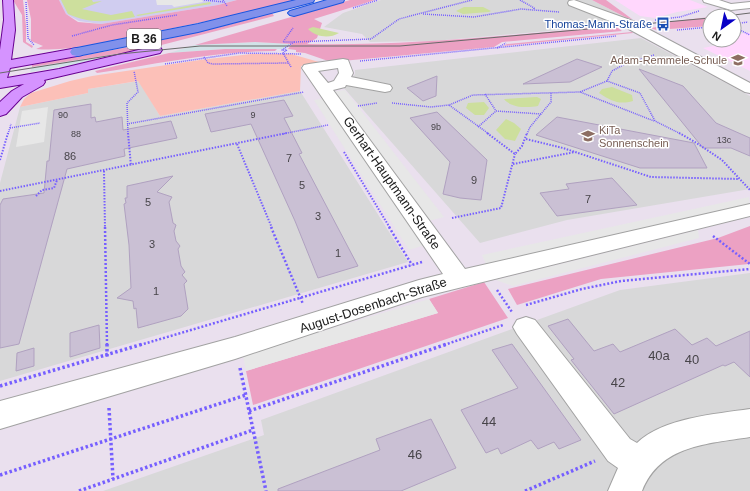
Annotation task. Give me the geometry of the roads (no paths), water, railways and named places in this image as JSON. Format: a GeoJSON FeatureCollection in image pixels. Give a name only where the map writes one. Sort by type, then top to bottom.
{"type":"FeatureCollection","features":[{"type":"Feature","properties":{"kind":"highway","name":"B 36"},"geometry":{"type":"LineString","coordinates":[[77,52],[198,28],[308,0]]}},
{"type":"Feature","properties":{"kind":"highway","name":"B 36"},"geometry":{"type":"LineString","coordinates":[[155,50],[339,0]]}},
{"type":"Feature","properties":{"kind":"main road"},"geometry":{"type":"LineString","coordinates":[[0,79],[9,33],[8,0]]}},
{"type":"Feature","properties":{"kind":"main road"},"geometry":{"type":"LineString","coordinates":[[9,33],[27,46],[39,52],[77,52]]}},
{"type":"Feature","properties":{"kind":"main road","name":"B 36"},"geometry":{"type":"LineString","coordinates":[[0,84],[59,73],[155,50]]}},
{"type":"Feature","properties":{"kind":"main road","name":"B 36"},"geometry":{"type":"LineString","coordinates":[[2,66],[77,52]]}},
{"type":"Feature","properties":{"kind":"main road"},"geometry":{"type":"LineString","coordinates":[[0,111],[23,89],[59,73]]}},
{"type":"Feature","properties":{"kind":"street"},"geometry":{"type":"LineString","coordinates":[[708,0],[727,6],[737,7],[750,5]]}},
{"type":"Feature","properties":{"kind":"street"},"geometry":{"type":"LineString","coordinates":[[573,3],[629,24],[679,56],[693,58],[750,89]]}},
{"type":"Feature","properties":{"kind":"street","name":"Gerhart-Hauptmann-Straße"},"geometry":{"type":"LineString","coordinates":[[342,80],[346,73],[343,63],[309,68],[324,88],[353,114],[442,256],[459,278]]}},
{"type":"Feature","properties":{"kind":"street"},"geometry":{"type":"LineString","coordinates":[[731,79],[749,72]]}},
{"type":"Feature","properties":{"kind":"street"},"geometry":{"type":"LineString","coordinates":[[324,88],[340,84],[342,80],[386,95]]}},
{"type":"Feature","properties":{"kind":"street","name":"August-Dosenbach-Straße"},"geometry":{"type":"LineString","coordinates":[[0,415],[235,348],[459,278],[750,210]]}},
{"type":"Feature","properties":{"kind":"street"},"geometry":{"type":"LineString","coordinates":[[519,314],[629,457],[630,478],[625,491]]}},
{"type":"Feature","properties":{"kind":"street"},"geometry":{"type":"LineString","coordinates":[[629,457],[679,435],[750,423]]}},
{"type":"Feature","properties":{"kind":"waterway"},"geometry":{"type":"LineString","coordinates":[[138,15],[210,3]]}},
{"type":"Feature","properties":{"kind":"tram line"},"geometry":{"type":"LineString","coordinates":[[742,14],[750,13]]}},
{"type":"Feature","properties":{"kind":"tram line"},"geometry":{"type":"LineString","coordinates":[[0,73],[120,54],[200,46],[400,46],[702,19]]}},
{"type":"Feature","properties":{"kind":"place","name":"Thomas-Mann-Straße"},"geometry":{"type":"Point","coordinates":[663,24]}},
{"type":"Feature","properties":{"kind":"place","name":"Adam-Remmele-Schule"},"geometry":{"type":"Point","coordinates":[738,60]}},
{"type":"Feature","properties":{"kind":"place","name":"KiTa Sonnenschein"},"geometry":{"type":"Point","coordinates":[588,136]}}]}
